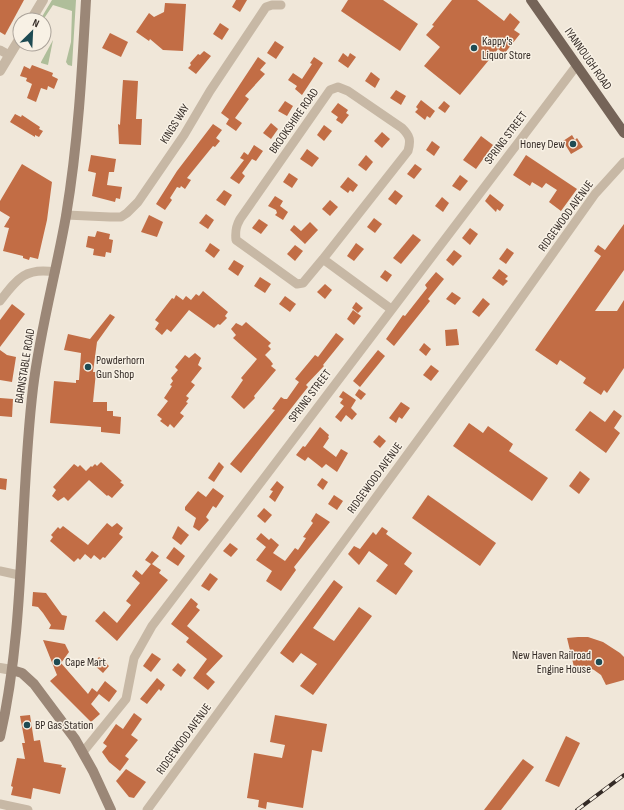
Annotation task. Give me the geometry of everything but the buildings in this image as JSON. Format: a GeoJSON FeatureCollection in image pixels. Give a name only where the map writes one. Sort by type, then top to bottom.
{"type":"FeatureCollection","features":[{"type":"Feature","properties":{"kind":"main road","name":"BARNSTABLE ROAD"},"geometry":{"type":"LineString","coordinates":[[0,738],[12,670],[33,390],[66,215],[78,126],[86,0]]}},
{"type":"Feature","properties":{"kind":"main road","name":"IYANNOUGH ROAD"},"geometry":{"type":"LineString","coordinates":[[531,0],[624,133]]}},
{"type":"Feature","properties":{"kind":"main road"},"geometry":{"type":"LineString","coordinates":[[12,670],[22,673],[42,693],[83,752],[111,810]]}},
{"type":"Feature","properties":{"kind":"street"},"geometry":{"type":"LineString","coordinates":[[36,12],[43,0]]}},
{"type":"Feature","properties":{"kind":"street","name":"KINGS WAY"},"geometry":{"type":"LineString","coordinates":[[66,215],[110,217],[127,214],[138,202],[184,135],[210,91],[266,7],[281,5]]}},
{"type":"Feature","properties":{"kind":"street"},"geometry":{"type":"LineString","coordinates":[[0,50],[9,55]]}},
{"type":"Feature","properties":{"kind":"street"},"geometry":{"type":"LineString","coordinates":[[0,71],[12,50]]}},
{"type":"Feature","properties":{"kind":"street","name":"SPRING STREET"},"geometry":{"type":"LineString","coordinates":[[83,752],[126,699],[134,658],[152,626],[577,65]]}},
{"type":"Feature","properties":{"kind":"street","name":"BROOKSHIRE ROAD"},"geometry":{"type":"LineString","coordinates":[[338,87],[348,91],[402,128],[409,135],[411,142],[408,151],[323,259],[303,283],[297,284],[236,240],[235,233],[236,226],[244,212],[330,90],[338,87]]}},
{"type":"Feature","properties":{"kind":"street","name":"RIDGEWOOD AVENUE"},"geometry":{"type":"LineString","coordinates":[[148,810],[492,340],[582,212],[613,172],[624,162]]}},
{"type":"Feature","properties":{"kind":"street"},"geometry":{"type":"LineString","coordinates":[[323,259],[391,309]]}},
{"type":"Feature","properties":{"kind":"street"},"geometry":{"type":"LineString","coordinates":[[0,301],[23,275],[38,271],[55,272]]}},
{"type":"Feature","properties":{"kind":"street"},"geometry":{"type":"LineString","coordinates":[[0,571],[19,575]]}},
{"type":"Feature","properties":{"kind":"street"},"geometry":{"type":"LineString","coordinates":[[0,668],[12,670]]}},
{"type":"Feature","properties":{"kind":"street"},"geometry":{"type":"LineString","coordinates":[[0,804],[28,810]]}},
{"type":"Feature","properties":{"kind":"green space"},"geometry":{"type":"Polygon","coordinates":[[[52,0],[76,0],[72,66],[68,65],[66,62],[71,42],[72,11],[53,5],[48,12],[45,12],[52,0]]]}},
{"type":"Feature","properties":{"kind":"green space"},"geometry":{"type":"Polygon","coordinates":[[[46,52],[51,52],[48,65],[41,62],[46,52]]]}},
{"type":"Feature","properties":{"kind":"railway"},"geometry":{"type":"LineString","coordinates":[[577,810],[624,775]]}},
{"type":"Feature","properties":{"kind":"place","name":"Kappy's Liquor Store"},"geometry":{"type":"Point","coordinates":[474,48]}},
{"type":"Feature","properties":{"kind":"place","name":"Honey Dew"},"geometry":{"type":"Point","coordinates":[573,144]}},
{"type":"Feature","properties":{"kind":"place","name":"Powderhorn Gun Shop"},"geometry":{"type":"Point","coordinates":[88,367]}},
{"type":"Feature","properties":{"kind":"place","name":"Cape Mart"},"geometry":{"type":"Point","coordinates":[57,662]}},
{"type":"Feature","properties":{"kind":"place","name":"New Haven Railroad Engine House"},"geometry":{"type":"Point","coordinates":[599,662]}},
{"type":"Feature","properties":{"kind":"place","name":"BP Gas Station"},"geometry":{"type":"Point","coordinates":[27,725]}}]}
